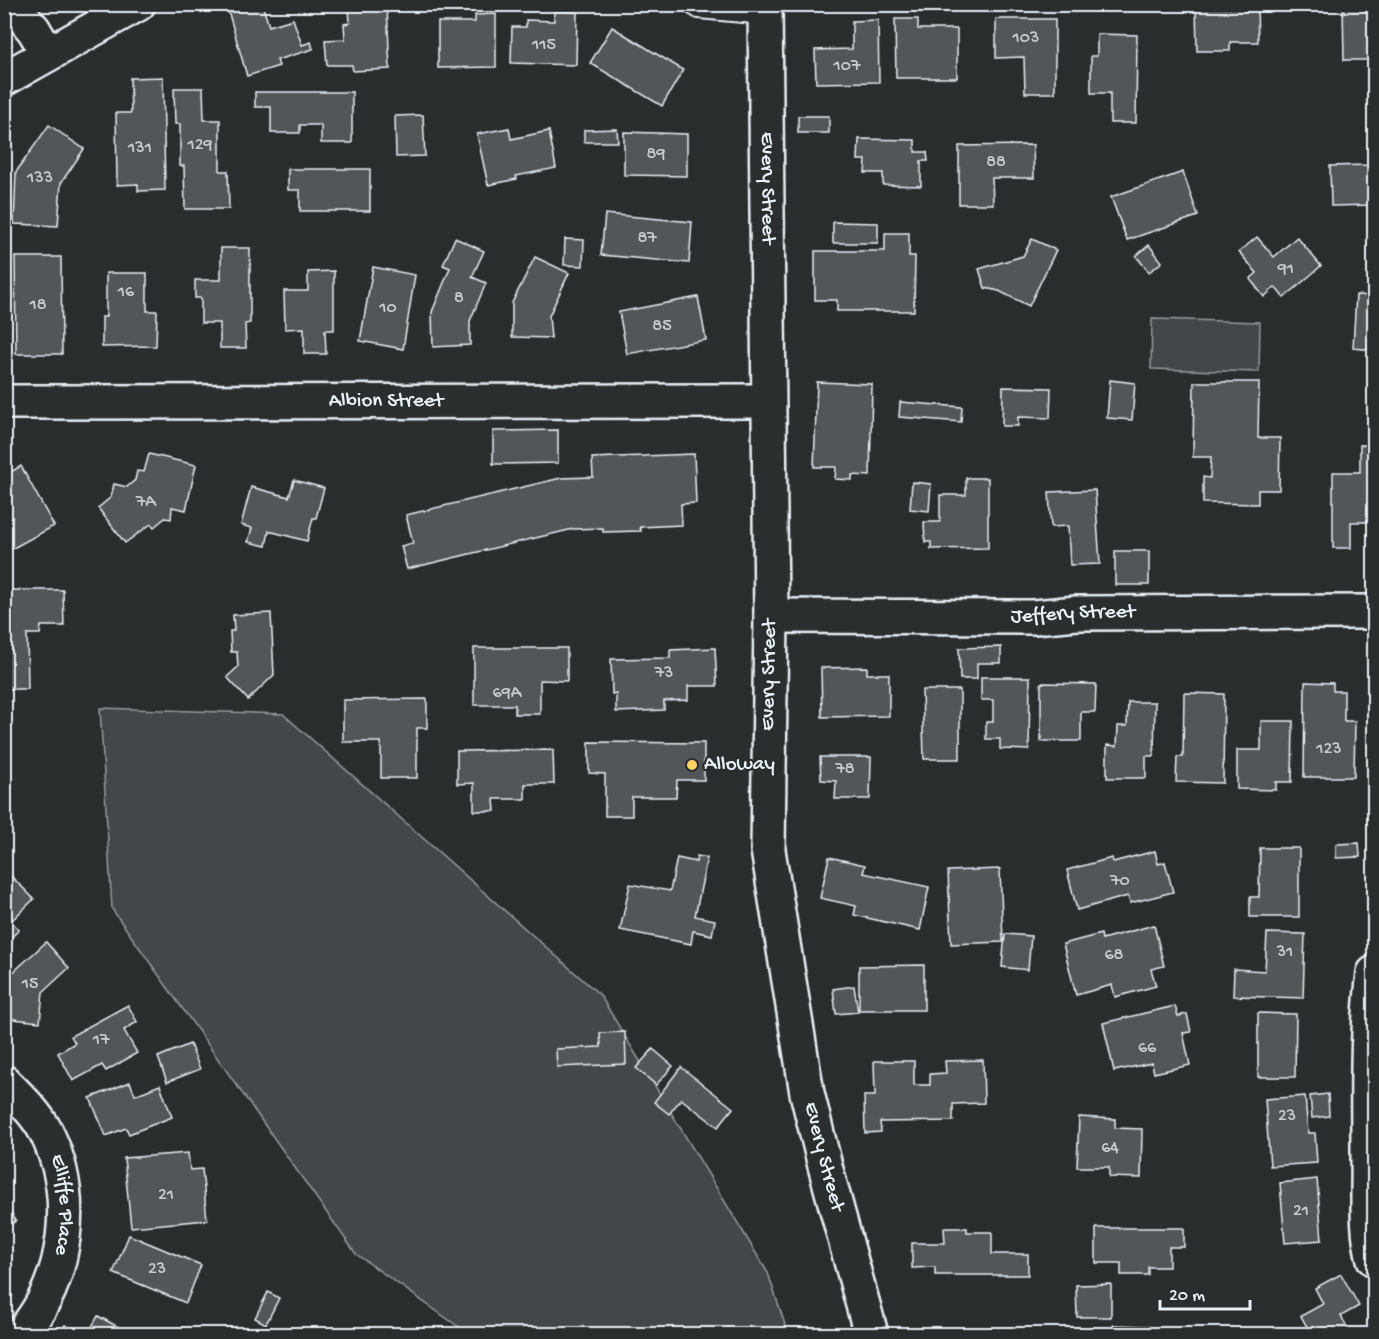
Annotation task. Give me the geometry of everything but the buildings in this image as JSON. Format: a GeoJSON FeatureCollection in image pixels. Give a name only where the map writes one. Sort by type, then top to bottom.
{"type":"FeatureCollection","features":[{"type":"Feature","properties":{"kind":"street"},"geometry":{"type":"LineString","coordinates":[[12,4],[34,30],[48,54]]}},
{"type":"Feature","properties":{"kind":"street"},"geometry":{"type":"LineString","coordinates":[[4,79],[138,4]]}},
{"type":"Feature","properties":{"kind":"street","name":"Every Street"},"geometry":{"type":"LineString","coordinates":[[765,10],[771,616],[768,850],[807,1093],[871,1335]]}},
{"type":"Feature","properties":{"kind":"street","name":"Albion Street"},"geometry":{"type":"LineString","coordinates":[[4,402],[768,401]]}},
{"type":"Feature","properties":{"kind":"street","name":"Jeffery Street"},"geometry":{"type":"LineString","coordinates":[[771,616],[1034,617],[1077,613],[1374,612]]}},
{"type":"Feature","properties":{"kind":"street"},"geometry":{"type":"LineString","coordinates":[[1374,973],[1368,1058],[1369,1222],[1374,1259]]}},
{"type":"Feature","properties":{"kind":"street","name":"Elliffe Place"},"geometry":{"type":"LineString","coordinates":[[4,1082],[23,1101],[45,1129],[59,1162],[65,1196],[64,1228],[58,1265],[48,1293],[32,1322],[21,1335]]}},
{"type":"Feature","properties":{"kind":"lane"},"geometry":{"type":"LineString","coordinates":[[691,4],[699,9],[765,10]]}},
{"type":"Feature","properties":{"kind":"shaded area"},"geometry":{"type":"Polygon","coordinates":[[[1152,319],[1260,322],[1259,372],[1151,369],[1152,319]]]}},
{"type":"Feature","properties":{"kind":"shaded area"},"geometry":{"type":"Polygon","coordinates":[[[100,708],[283,714],[600,995],[768,1273],[788,1334],[469,1334],[356,1254],[112,909],[100,708]]]}},
{"type":"Feature","properties":{"kind":"place","name":"Alloway"},"geometry":{"type":"Point","coordinates":[692,765]}}]}
